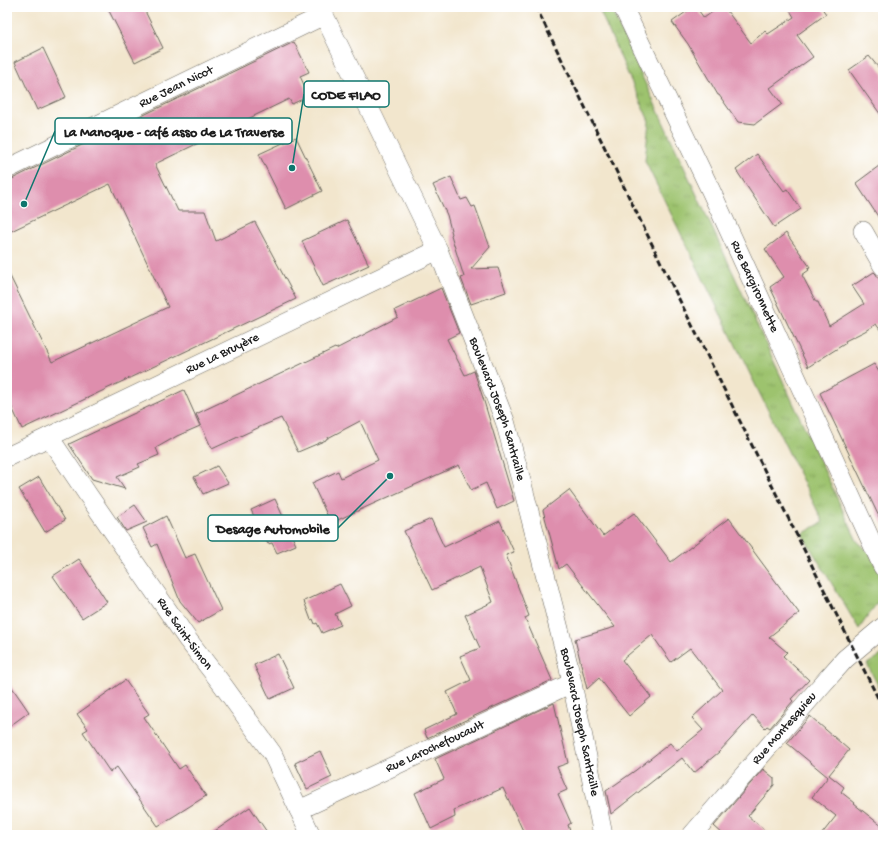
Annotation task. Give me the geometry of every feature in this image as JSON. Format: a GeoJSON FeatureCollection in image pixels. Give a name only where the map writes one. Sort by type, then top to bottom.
{"type":"FeatureCollection","features":[{"type":"Feature","properties":{"kind":"street","name":"Rue Bargironnette"},"geometry":{"type":"LineString","coordinates":[[623,7],[714,198],[883,567]]}},
{"type":"Feature","properties":{"kind":"street","name":"Rue Jean Nicot"},"geometry":{"type":"LineString","coordinates":[[7,169],[322,11]]}},
{"type":"Feature","properties":{"kind":"street","name":"Boulevard Joseph Santraille"},"geometry":{"type":"LineString","coordinates":[[322,11],[438,250],[505,422],[568,664],[603,835]]}},
{"type":"Feature","properties":{"kind":"street"},"geometry":{"type":"LineString","coordinates":[[863,231],[883,266]]}},
{"type":"Feature","properties":{"kind":"street","name":"Rue La Bruyère"},"geometry":{"type":"LineString","coordinates":[[7,457],[438,250]]}},
{"type":"Feature","properties":{"kind":"street","name":"Rue Saint-Simon"},"geometry":{"type":"LineString","coordinates":[[49,437],[184,634],[272,753],[311,835]]}},
{"type":"Feature","properties":{"kind":"street","name":"Rue Montesquieu"},"geometry":{"type":"LineString","coordinates":[[692,835],[820,687],[845,660],[883,627]]}},
{"type":"Feature","properties":{"kind":"street","name":"Rue Larochefoucault"},"geometry":{"type":"LineString","coordinates":[[299,810],[572,683]]}},
{"type":"Feature","properties":{"kind":"green space"},"geometry":{"type":"Polygon","coordinates":[[[598,7],[610,7],[857,541],[869,552],[880,573],[883,581],[883,594],[859,629],[802,534],[823,522],[645,161],[649,121],[598,7]]]}},
{"type":"Feature","properties":{"kind":"green space"},"geometry":{"type":"Polygon","coordinates":[[[883,654],[883,695],[867,664],[883,654]]]}},
{"type":"Feature","properties":{"kind":"building"},"geometry":{"type":"Polygon","coordinates":[[[107,7],[143,7],[163,48],[135,62],[107,7]]]}},
{"type":"Feature","properties":{"kind":"building"},"geometry":{"type":"Polygon","coordinates":[[[693,7],[696,7],[704,18],[719,7],[724,7],[751,43],[765,31],[768,34],[794,17],[788,7],[821,7],[826,14],[797,35],[813,57],[770,88],[782,104],[755,124],[738,122],[718,95],[688,44],[672,22],[693,7]]]}},
{"type":"Feature","properties":{"kind":"building"},"geometry":{"type":"Polygon","coordinates":[[[294,42],[309,72],[300,76],[309,96],[292,104],[289,99],[155,164],[178,211],[205,211],[216,241],[255,222],[296,299],[22,429],[7,397],[7,270],[52,362],[168,307],[110,184],[7,233],[7,180],[12,179],[294,42]]]}},
{"type":"Feature","properties":{"kind":"building"},"geometry":{"type":"Polygon","coordinates":[[[43,48],[66,97],[37,110],[15,62],[43,48]]]}},
{"type":"Feature","properties":{"kind":"building"},"geometry":{"type":"Polygon","coordinates":[[[869,56],[883,73],[883,118],[849,70],[869,56]]]}},
{"type":"Feature","properties":{"kind":"building"},"geometry":{"type":"Polygon","coordinates":[[[296,137],[322,191],[286,209],[259,154],[296,137]]]}},
{"type":"Feature","properties":{"kind":"building"},"geometry":{"type":"Polygon","coordinates":[[[757,154],[784,191],[787,189],[801,209],[774,227],[736,170],[757,154]]]}},
{"type":"Feature","properties":{"kind":"building"},"geometry":{"type":"Polygon","coordinates":[[[883,163],[883,224],[856,183],[883,163]]]}},
{"type":"Feature","properties":{"kind":"building"},"geometry":{"type":"Polygon","coordinates":[[[451,177],[461,200],[467,198],[472,207],[475,206],[490,247],[471,269],[498,268],[506,292],[471,304],[461,278],[464,277],[451,235],[447,215],[433,185],[451,177]]]}},
{"type":"Feature","properties":{"kind":"building"},"geometry":{"type":"Polygon","coordinates":[[[347,220],[369,265],[323,286],[302,241],[347,220]]]}},
{"type":"Feature","properties":{"kind":"building"},"geometry":{"type":"Polygon","coordinates":[[[786,233],[810,267],[807,268],[809,270],[802,275],[816,302],[818,302],[829,326],[864,304],[852,286],[874,272],[876,274],[883,286],[883,334],[876,324],[845,341],[846,343],[808,367],[770,287],[784,277],[765,249],[786,233]]]}},
{"type":"Feature","properties":{"kind":"building"},"geometry":{"type":"Polygon","coordinates":[[[441,288],[459,333],[447,339],[465,375],[474,371],[514,501],[497,509],[486,483],[471,490],[459,465],[331,523],[312,483],[338,471],[341,478],[378,460],[360,421],[326,440],[298,452],[281,418],[212,449],[196,414],[335,348],[336,349],[398,317],[395,310],[441,288]]]}},
{"type":"Feature","properties":{"kind":"building"},"geometry":{"type":"Polygon","coordinates":[[[874,364],[883,378],[883,525],[820,393],[874,364]]]}},
{"type":"Feature","properties":{"kind":"building"},"geometry":{"type":"Polygon","coordinates":[[[184,390],[200,426],[177,436],[156,448],[159,455],[138,464],[140,467],[117,477],[125,489],[92,479],[69,444],[184,390]]]}},
{"type":"Feature","properties":{"kind":"building"},"geometry":{"type":"Polygon","coordinates":[[[217,466],[228,483],[203,494],[194,477],[217,466]]]}},
{"type":"Feature","properties":{"kind":"building"},"geometry":{"type":"Polygon","coordinates":[[[39,477],[65,520],[45,532],[19,489],[39,477]]]}},
{"type":"Feature","properties":{"kind":"building"},"geometry":{"type":"Polygon","coordinates":[[[569,490],[603,536],[634,513],[671,562],[729,518],[799,613],[769,637],[787,652],[783,656],[809,680],[791,699],[793,701],[770,728],[767,726],[765,728],[753,715],[719,752],[694,773],[682,758],[611,814],[606,791],[670,743],[677,751],[703,730],[692,718],[722,690],[690,648],[671,662],[652,635],[622,660],[651,697],[629,716],[599,678],[587,689],[575,639],[615,627],[566,564],[559,569],[543,510],[569,490]]]}},
{"type":"Feature","properties":{"kind":"building"},"geometry":{"type":"Polygon","coordinates":[[[275,499],[296,545],[277,553],[272,543],[268,544],[251,510],[275,499]]]}},
{"type":"Feature","properties":{"kind":"building"},"geometry":{"type":"Polygon","coordinates":[[[135,505],[147,522],[126,531],[117,517],[135,505]]]}},
{"type":"Feature","properties":{"kind":"building"},"geometry":{"type":"Polygon","coordinates":[[[166,516],[185,558],[195,554],[221,610],[198,623],[180,601],[157,544],[152,547],[143,528],[166,516]]]}},
{"type":"Feature","properties":{"kind":"building"},"geometry":{"type":"Polygon","coordinates":[[[431,519],[444,547],[500,521],[514,552],[506,555],[529,616],[525,618],[552,680],[427,738],[424,730],[457,714],[447,692],[471,680],[460,656],[480,648],[465,615],[493,602],[480,567],[432,590],[404,531],[431,519]]]}},
{"type":"Feature","properties":{"kind":"building"},"geometry":{"type":"Polygon","coordinates":[[[79,559],[107,602],[82,618],[53,576],[79,559]]]}},
{"type":"Feature","properties":{"kind":"building"},"geometry":{"type":"Polygon","coordinates":[[[340,584],[351,606],[335,614],[341,625],[322,633],[317,623],[315,624],[313,619],[311,620],[304,601],[340,584]]]}},
{"type":"Feature","properties":{"kind":"building"},"geometry":{"type":"Polygon","coordinates":[[[278,654],[294,688],[270,699],[254,665],[278,654]]]}},
{"type":"Feature","properties":{"kind":"building"},"geometry":{"type":"Polygon","coordinates":[[[7,680],[29,712],[7,728],[7,680]]]}},
{"type":"Feature","properties":{"kind":"building"},"geometry":{"type":"Polygon","coordinates":[[[125,680],[149,714],[144,717],[179,769],[185,765],[206,796],[158,826],[117,767],[110,772],[83,732],[88,729],[77,714],[125,680]]]}},
{"type":"Feature","properties":{"kind":"building"},"geometry":{"type":"Polygon","coordinates":[[[554,703],[568,763],[557,767],[567,790],[558,794],[571,823],[568,825],[571,835],[525,835],[503,788],[454,810],[455,817],[431,829],[415,793],[444,779],[435,759],[554,703]]]}},
{"type":"Feature","properties":{"kind":"building"},"geometry":{"type":"Polygon","coordinates":[[[810,716],[849,750],[829,775],[844,787],[841,792],[883,827],[883,835],[821,835],[836,816],[812,797],[828,777],[787,743],[810,716]]]}},
{"type":"Feature","properties":{"kind":"building"},"geometry":{"type":"Polygon","coordinates":[[[320,751],[332,777],[307,789],[295,763],[320,751]]]}},
{"type":"Feature","properties":{"kind":"building"},"geometry":{"type":"Polygon","coordinates":[[[763,769],[774,778],[774,785],[748,816],[771,835],[724,835],[714,826],[763,769]]]}},
{"type":"Feature","properties":{"kind":"building"},"geometry":{"type":"Polygon","coordinates":[[[250,807],[269,835],[209,835],[250,807]]]}},
{"type":"Feature","properties":{"kind":"railway"},"geometry":{"type":"LineString","coordinates":[[536,7],[668,277],[883,708]]}},
{"type":"Feature","properties":{"kind":"place","name":"CODE FILAO"},"geometry":{"type":"Point","coordinates":[292,168]}},
{"type":"Feature","properties":{"kind":"place","name":"La Manoque - café asso de La Traverse"},"geometry":{"type":"Point","coordinates":[24,204]}},
{"type":"Feature","properties":{"kind":"place","name":"Desage Automobile"},"geometry":{"type":"Point","coordinates":[390,476]}}]}
